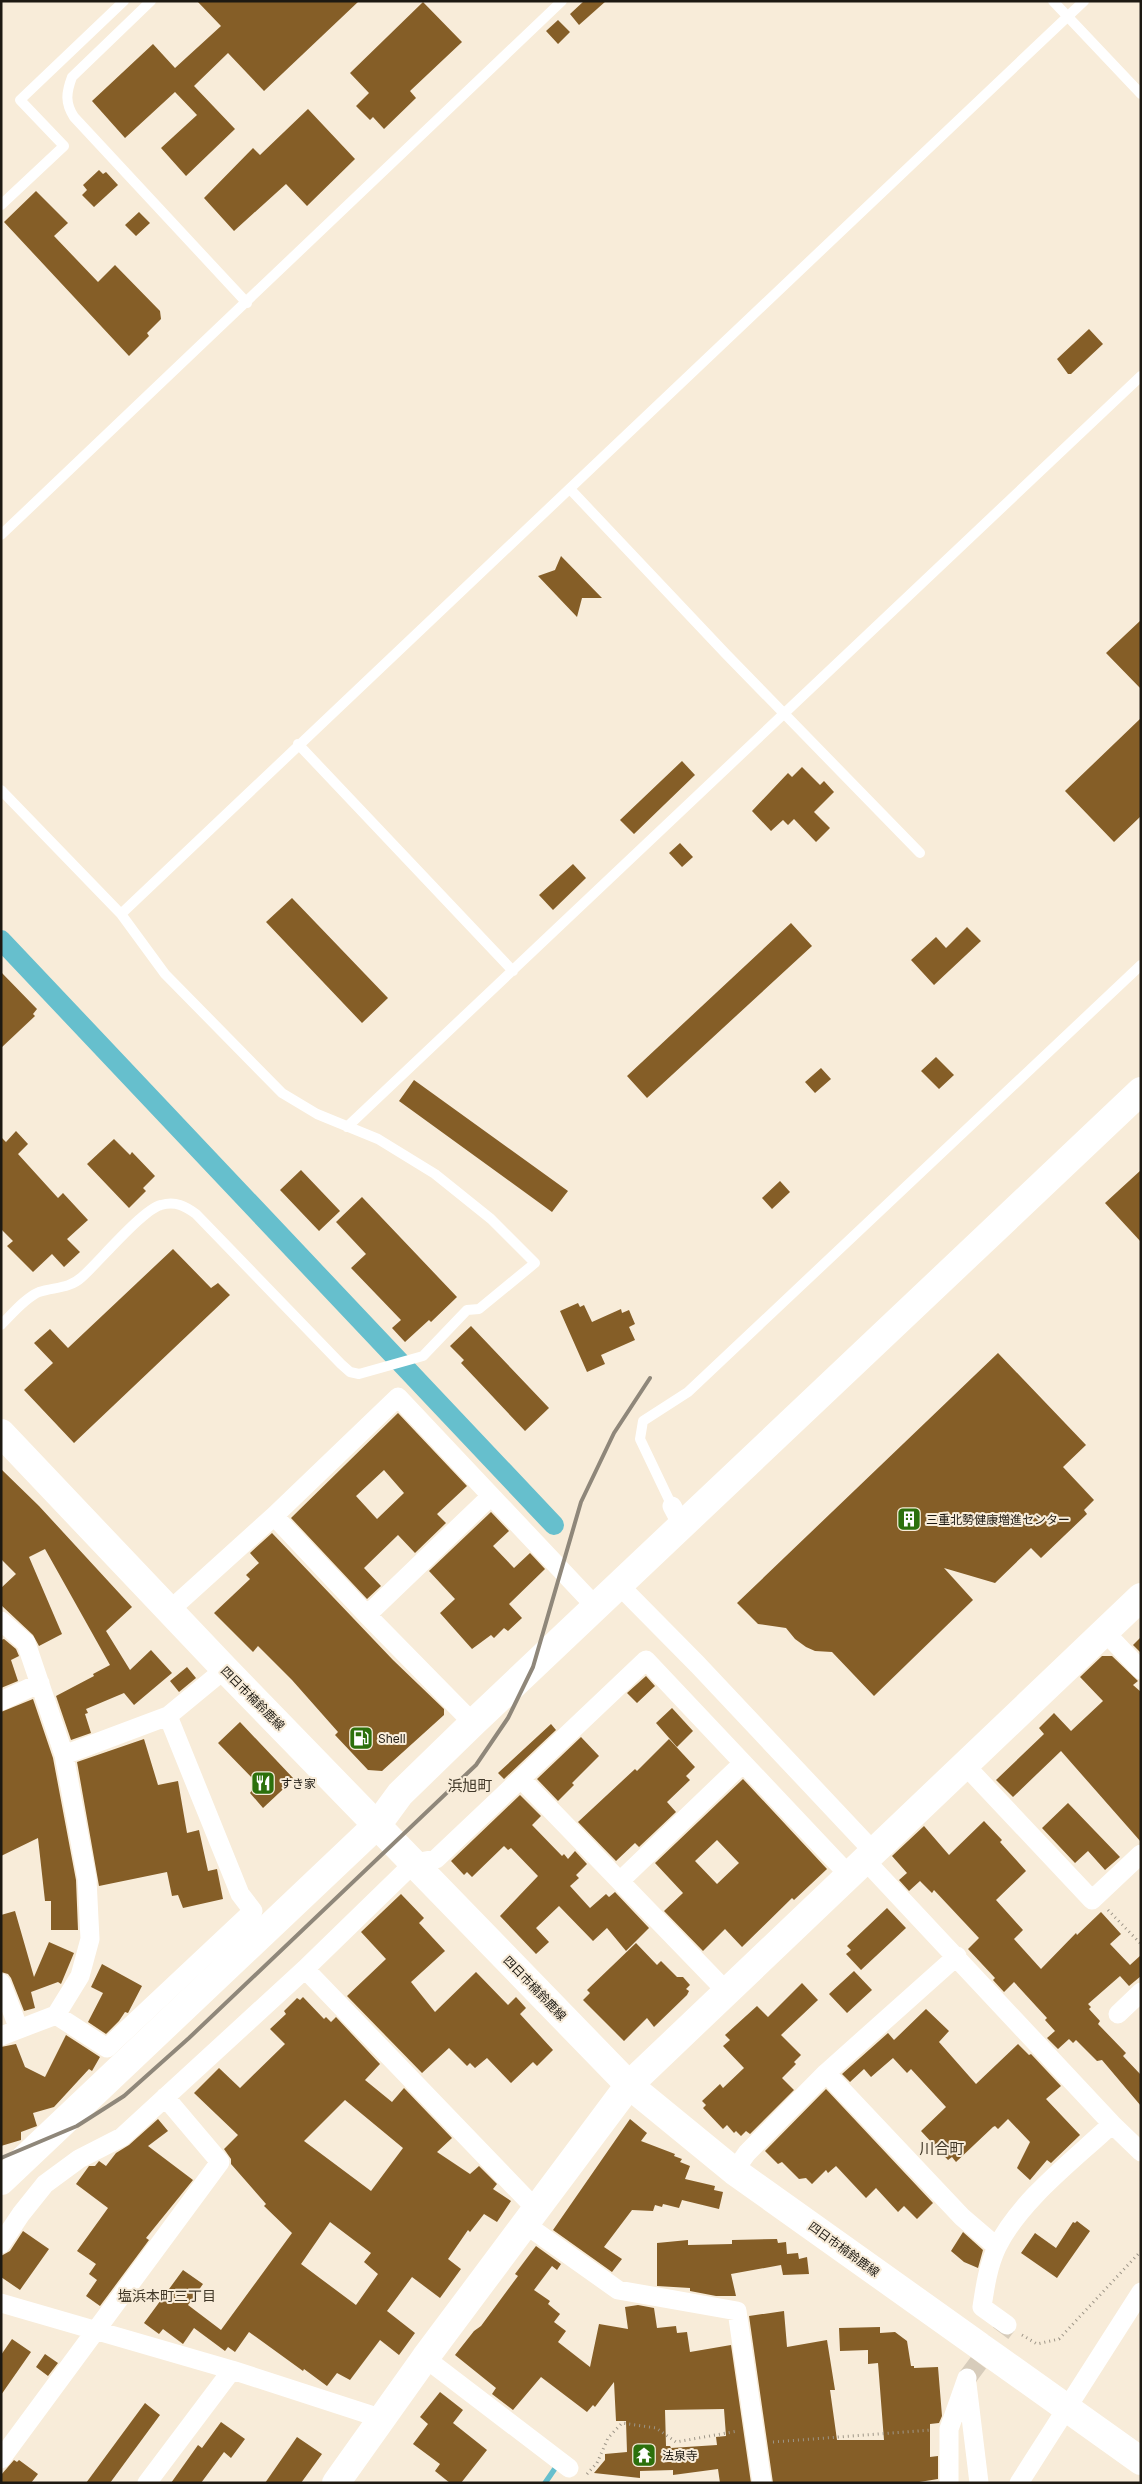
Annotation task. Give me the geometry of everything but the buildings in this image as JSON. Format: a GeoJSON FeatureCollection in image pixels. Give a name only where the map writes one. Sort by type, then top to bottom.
{"type":"FeatureCollection","features":[{"type":"Feature","properties":{"kind":"street"},"geometry":{"type":"LineString","coordinates":[[1,2181],[378,1824],[400,1794],[620,1586],[677,1516],[1141,1091]]}},
{"type":"Feature","properties":{"kind":"street"},"geometry":{"type":"LineString","coordinates":[[170,1610],[274,1516],[398,1397],[597,1608]]}},
{"type":"Feature","properties":{"kind":"street","name":"四日市楠鈴鹿線"},"geometry":{"type":"LineString","coordinates":[[1,1433],[225,1669],[378,1824],[629,2085],[734,2171],[1141,2461]]}},
{"type":"Feature","properties":{"kind":"street"},"geometry":{"type":"LineString","coordinates":[[367,1615],[491,1496]]}},
{"type":"Feature","properties":{"kind":"street"},"geometry":{"type":"LineString","coordinates":[[274,1516],[367,1615],[473,1723]]}},
{"type":"Feature","properties":{"kind":"street"},"geometry":{"type":"LineString","coordinates":[[620,1586],[698,1665],[861,1861]]}},
{"type":"Feature","properties":{"kind":"street"},"geometry":{"type":"LineString","coordinates":[[336,2483],[380,2418],[629,2085],[861,1861],[1141,1597]]}},
{"type":"Feature","properties":{"kind":"street"},"geometry":{"type":"LineString","coordinates":[[1,1621],[26,1643],[64,1755],[88,1879],[90,1939],[80,1976],[56,2015],[1,2036]]}},
{"type":"Feature","properties":{"kind":"street"},"geometry":{"type":"LineString","coordinates":[[1104,1631],[1141,1670]]}},
{"type":"Feature","properties":{"kind":"street"},"geometry":{"type":"LineString","coordinates":[[1,2244],[21,2214],[45,2184],[79,2159],[122,2137],[305,1969],[414,1863],[436,1859],[646,1660],[743,1763],[861,1861],[957,1956],[1112,2124],[1141,2152]]}},
{"type":"Feature","properties":{"kind":"street"},"geometry":{"type":"LineString","coordinates":[[64,1755],[168,1716],[225,1669]]}},
{"type":"Feature","properties":{"kind":"street"},"geometry":{"type":"LineString","coordinates":[[1,1701],[40,1683]]}},
{"type":"Feature","properties":{"kind":"street"},"geometry":{"type":"LineString","coordinates":[[56,2015],[107,2048],[253,1910],[240,1894],[168,1716]]}},
{"type":"Feature","properties":{"kind":"street"},"geometry":{"type":"LineString","coordinates":[[620,1881],[743,1763]]}},
{"type":"Feature","properties":{"kind":"street"},"geometry":{"type":"LineString","coordinates":[[964,1764],[1092,1900],[1141,1854]]}},
{"type":"Feature","properties":{"kind":"street"},"geometry":{"type":"LineString","coordinates":[[521,1779],[726,1991]]}},
{"type":"Feature","properties":{"kind":"street"},"geometry":{"type":"LineString","coordinates":[[734,2171],[748,2153],[826,2073],[957,1956]]}},
{"type":"Feature","properties":{"kind":"street"},"geometry":{"type":"LineString","coordinates":[[305,1969],[531,2216],[618,2290],[737,2311],[762,2483]]}},
{"type":"Feature","properties":{"kind":"street"},"geometry":{"type":"LineString","coordinates":[[1,1983],[19,2029]]}},
{"type":"Feature","properties":{"kind":"street"},"geometry":{"type":"LineString","coordinates":[[1118,2014],[1141,1992]]}},
{"type":"Feature","properties":{"kind":"street"},"geometry":{"type":"LineString","coordinates":[[826,2073],[962,2217],[997,2247]]}},
{"type":"Feature","properties":{"kind":"street"},"geometry":{"type":"LineString","coordinates":[[1,2459],[220,2162],[165,2097]]}},
{"type":"Feature","properties":{"kind":"street"},"geometry":{"type":"LineString","coordinates":[[1007,2325],[982,2307],[987,2276],[997,2247],[1022,2210],[1112,2124]]}},
{"type":"Feature","properties":{"kind":"street"},"geometry":{"type":"LineString","coordinates":[[1019,2483],[1065,2407],[1141,2292]]}},
{"type":"Feature","properties":{"kind":"street"},"geometry":{"type":"LineString","coordinates":[[1,2303],[232,2370],[380,2418]]}},
{"type":"Feature","properties":{"kind":"street"},"geometry":{"type":"LineString","coordinates":[[425,2358],[569,2468]]}},
{"type":"Feature","properties":{"kind":"street"},"geometry":{"type":"LineString","coordinates":[[147,2483],[232,2370]]}},
{"type":"Feature","properties":{"kind":"street"},"geometry":{"type":"LineString","coordinates":[[950,2483],[949,2429],[967,2378],[979,2483]]}},
{"type":"Feature","properties":{"kind":"lane"},"geometry":{"type":"LineString","coordinates":[[1,205],[64,146],[20,100],[124,1]]}},
{"type":"Feature","properties":{"kind":"lane"},"geometry":{"type":"LineString","coordinates":[[151,1],[72,77],[67,92],[67,107],[74,117],[247,303]]}},
{"type":"Feature","properties":{"kind":"lane"},"geometry":{"type":"LineString","coordinates":[[1,535],[247,303],[562,1]]}},
{"type":"Feature","properties":{"kind":"lane"},"geometry":{"type":"LineString","coordinates":[[1053,1],[1141,94]]}},
{"type":"Feature","properties":{"kind":"lane"},"geometry":{"type":"LineString","coordinates":[[121,914],[298,744],[570,489],[1084,1]]}},
{"type":"Feature","properties":{"kind":"lane"},"geometry":{"type":"LineString","coordinates":[[347,1127],[1141,376]]}},
{"type":"Feature","properties":{"kind":"lane"},"geometry":{"type":"LineString","coordinates":[[570,489],[920,853]]}},
{"type":"Feature","properties":{"kind":"lane"},"geometry":{"type":"LineString","coordinates":[[298,744],[513,971]]}},
{"type":"Feature","properties":{"kind":"lane"},"geometry":{"type":"LineString","coordinates":[[1,790],[121,914],[165,974],[282,1093],[347,1127],[378,1139],[435,1174],[491,1219],[535,1263],[479,1309],[468,1310],[423,1356],[359,1374],[350,1372],[196,1214],[181,1204],[159,1205],[138,1221],[81,1278],[68,1286],[39,1292],[28,1299],[1,1325]]}},
{"type":"Feature","properties":{"kind":"lane"},"geometry":{"type":"LineString","coordinates":[[677,1516],[640,1440],[642,1420],[688,1392],[1141,965]]}},
{"type":"Feature","properties":{"kind":"path"},"geometry":{"type":"LineString","coordinates":[[1095,1897],[1141,1944]]}},
{"type":"Feature","properties":{"kind":"path"},"geometry":{"type":"LineString","coordinates":[[1007,2325],[1037,2344],[1059,2339],[1141,2251]]}},
{"type":"Feature","properties":{"kind":"path"},"geometry":{"type":"LineString","coordinates":[[569,2468],[584,2478],[597,2463],[608,2438],[622,2423],[656,2428],[676,2442],[755,2436],[949,2429]]}},
{"type":"Feature","properties":{"kind":"waterway"},"geometry":{"type":"LineString","coordinates":[[1,940],[554,1525]]}},
{"type":"Feature","properties":{"kind":"waterway"},"geometry":{"type":"LineString","coordinates":[[545,2483],[556,2467]]}},
{"type":"Feature","properties":{"kind":"tunnel"},"geometry":{"type":"LineString","coordinates":[[967,2378],[1007,2325]]}},
{"type":"Feature","properties":{"kind":"railway"},"geometry":{"type":"LineString","coordinates":[[1,2158],[77,2126],[124,2096],[189,2038],[476,1765],[508,1718],[533,1667],[581,1502],[614,1433],[650,1378]]}},
{"type":"Feature","properties":{"kind":"place","name":"三重北勢健康増進センター"},"geometry":{"type":"Point","coordinates":[909,1519]}},
{"type":"Feature","properties":{"kind":"place","name":"Shell"},"geometry":{"type":"Point","coordinates":[361,1738]}},
{"type":"Feature","properties":{"kind":"place","name":"すき家"},"geometry":{"type":"Point","coordinates":[263,1783]}},
{"type":"Feature","properties":{"kind":"place","name":"法泉寺"},"geometry":{"type":"Point","coordinates":[644,2455]}},
{"type":"Feature","properties":{"kind":"district","name":"浜旭町"},"geometry":{"type":"Point","coordinates":[470,1785]}},
{"type":"Feature","properties":{"kind":"district","name":"川合町"},"geometry":{"type":"Point","coordinates":[942,2148]}},
{"type":"Feature","properties":{"kind":"district","name":"塩浜本町三丁目"},"geometry":{"type":"Point","coordinates":[167,2295]}}]}
